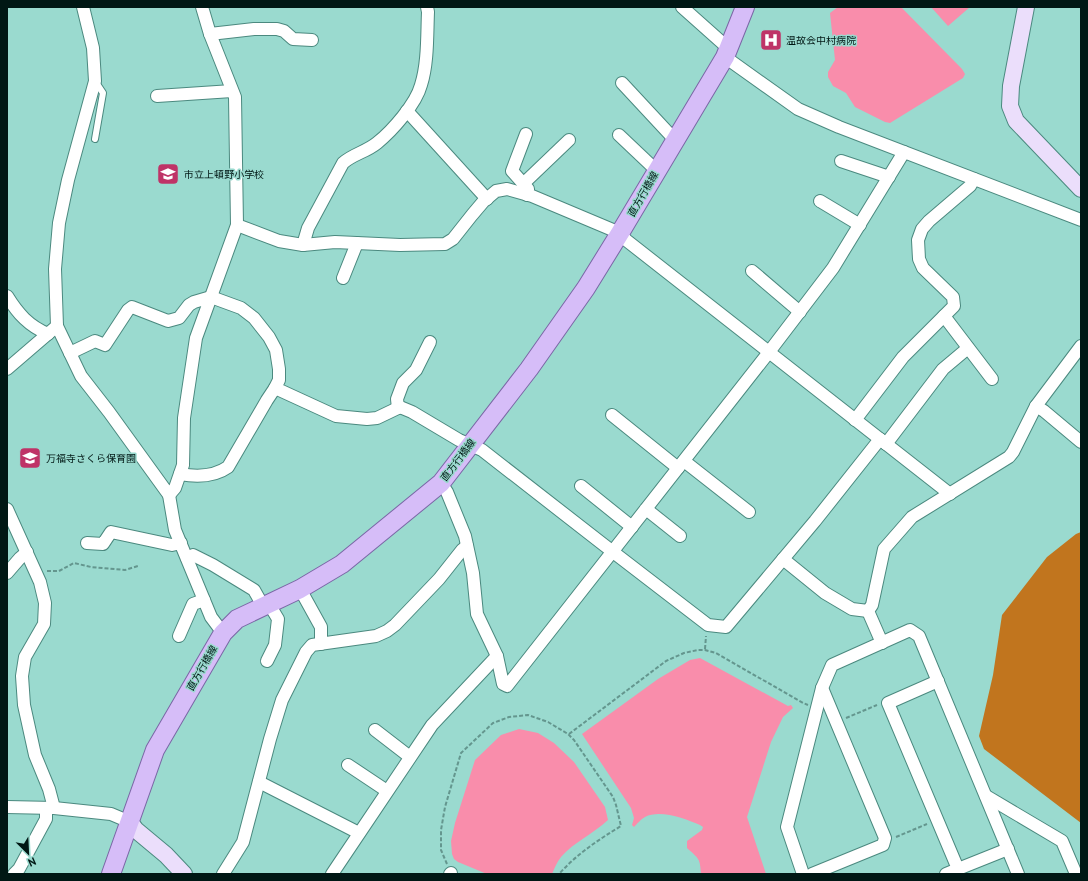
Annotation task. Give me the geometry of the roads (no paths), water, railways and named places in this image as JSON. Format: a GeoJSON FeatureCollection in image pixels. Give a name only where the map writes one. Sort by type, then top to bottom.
{"type":"FeatureCollection","features":[{"type":"Feature","properties":{"kind":"main road","name":"直方行橋線"},"geometry":{"type":"LineString","coordinates":[[111,874],[155,750],[223,633],[236,619],[300,589],[342,564],[441,483],[529,369],[586,288],[657,171],[726,52],[745,7]]}},
{"type":"Feature","properties":{"kind":"street"},"geometry":{"type":"LineString","coordinates":[[83,7],[93,48],[95,82],[68,180],[59,222],[55,269],[53,330],[70,353],[81,376],[169,495],[180,543],[211,617],[223,633]]}},
{"type":"Feature","properties":{"kind":"street"},"geometry":{"type":"LineString","coordinates":[[169,495],[175,488],[183,465],[184,418],[196,338],[237,225],[235,97],[210,34],[202,7]]}},
{"type":"Feature","properties":{"kind":"street"},"geometry":{"type":"LineString","coordinates":[[303,245],[308,228],[343,163],[349,158],[370,148],[385,136],[413,103],[421,85],[425,62],[427,7]]}},
{"type":"Feature","properties":{"kind":"street"},"geometry":{"type":"LineString","coordinates":[[682,7],[726,52],[798,109],[839,127],[1081,220]]}},
{"type":"Feature","properties":{"kind":"street"},"geometry":{"type":"LineString","coordinates":[[1026,7],[1011,86],[1010,106],[1016,121],[1081,189]]}},
{"type":"Feature","properties":{"kind":"street"},"geometry":{"type":"LineString","coordinates":[[210,34],[254,29],[277,29],[284,31],[293,39],[312,40]]}},
{"type":"Feature","properties":{"kind":"street"},"geometry":{"type":"LineString","coordinates":[[622,83],[675,140]]}},
{"type":"Feature","properties":{"kind":"street"},"geometry":{"type":"LineString","coordinates":[[157,96],[232,91]]}},
{"type":"Feature","properties":{"kind":"street"},"geometry":{"type":"LineString","coordinates":[[407,111],[487,199]]}},
{"type":"Feature","properties":{"kind":"street"},"geometry":{"type":"LineString","coordinates":[[525,190],[512,171],[526,134]]}},
{"type":"Feature","properties":{"kind":"street"},"geometry":{"type":"LineString","coordinates":[[619,135],[657,171]]}},
{"type":"Feature","properties":{"kind":"street"},"geometry":{"type":"LineString","coordinates":[[525,190],[569,140]]}},
{"type":"Feature","properties":{"kind":"street"},"geometry":{"type":"LineString","coordinates":[[441,483],[447,492],[465,536],[473,573],[477,614],[497,656],[503,684],[508,686],[770,352],[833,268],[904,152]]}},
{"type":"Feature","properties":{"kind":"street"},"geometry":{"type":"LineString","coordinates":[[841,161],[890,177]]}},
{"type":"Feature","properties":{"kind":"street"},"geometry":{"type":"LineString","coordinates":[[855,420],[903,357],[954,306],[953,297],[922,268],[919,259],[918,240],[922,229],[929,221],[970,186],[974,179]]}},
{"type":"Feature","properties":{"kind":"street"},"geometry":{"type":"LineString","coordinates":[[237,225],[279,241],[303,245],[334,242],[400,245],[445,244],[454,239],[472,215],[496,191],[507,189],[525,190],[620,233],[626,240],[950,494]]}},
{"type":"Feature","properties":{"kind":"street"},"geometry":{"type":"LineString","coordinates":[[820,201],[860,225]]}},
{"type":"Feature","properties":{"kind":"street"},"geometry":{"type":"LineString","coordinates":[[343,278],[357,243]]}},
{"type":"Feature","properties":{"kind":"street"},"geometry":{"type":"LineString","coordinates":[[752,270],[800,312]]}},
{"type":"Feature","properties":{"kind":"street"},"geometry":{"type":"LineString","coordinates":[[7,296],[23,319],[37,329],[53,330]]}},
{"type":"Feature","properties":{"kind":"street"},"geometry":{"type":"LineString","coordinates":[[70,353],[95,340],[106,345],[128,310],[132,307],[168,321],[179,318],[189,305],[194,302],[210,297],[217,298],[241,308],[254,318],[276,350],[279,380],[228,467],[222,471],[203,476],[195,477],[180,474]]}},
{"type":"Feature","properties":{"kind":"street"},"geometry":{"type":"LineString","coordinates":[[944,316],[992,379]]}},
{"type":"Feature","properties":{"kind":"street"},"geometry":{"type":"LineString","coordinates":[[7,369],[53,330]]}},
{"type":"Feature","properties":{"kind":"street"},"geometry":{"type":"LineString","coordinates":[[398,408],[397,399],[403,383],[416,370],[430,342]]}},
{"type":"Feature","properties":{"kind":"street"},"geometry":{"type":"LineString","coordinates":[[868,611],[872,605],[884,549],[912,517],[1009,457],[1014,452],[1036,406],[1081,346]]}},
{"type":"Feature","properties":{"kind":"street"},"geometry":{"type":"LineString","coordinates":[[275,388],[336,416],[367,419],[377,418],[400,407],[412,412],[459,440],[482,450],[708,625],[726,627],[943,369],[968,348]]}},
{"type":"Feature","properties":{"kind":"street"},"geometry":{"type":"LineString","coordinates":[[1036,406],[1081,442]]}},
{"type":"Feature","properties":{"kind":"street"},"geometry":{"type":"LineString","coordinates":[[612,415],[749,512]]}},
{"type":"Feature","properties":{"kind":"street"},"geometry":{"type":"LineString","coordinates":[[581,486],[632,527]]}},
{"type":"Feature","properties":{"kind":"street"},"geometry":{"type":"LineString","coordinates":[[7,509],[40,582],[46,603],[44,624],[25,657],[22,676],[24,705],[35,755],[49,789],[50,808],[46,819],[19,869],[14,874]]}},
{"type":"Feature","properties":{"kind":"street"},"geometry":{"type":"LineString","coordinates":[[646,509],[680,536]]}},
{"type":"Feature","properties":{"kind":"street"},"geometry":{"type":"LineString","coordinates":[[87,543],[103,544],[111,532],[172,545],[180,543]]}},
{"type":"Feature","properties":{"kind":"street"},"geometry":{"type":"LineString","coordinates":[[223,874],[243,842],[270,739],[282,700],[306,652],[312,645],[376,636],[387,631],[395,625],[467,546]]}},
{"type":"Feature","properties":{"kind":"street"},"geometry":{"type":"LineString","coordinates":[[7,573],[27,552]]}},
{"type":"Feature","properties":{"kind":"street"},"geometry":{"type":"LineString","coordinates":[[187,558],[193,555],[213,565],[254,590],[278,619],[275,644],[267,661]]}},
{"type":"Feature","properties":{"kind":"street"},"geometry":{"type":"LineString","coordinates":[[783,559],[826,593],[852,609],[868,611]]}},
{"type":"Feature","properties":{"kind":"street"},"geometry":{"type":"LineString","coordinates":[[300,589],[321,627],[321,644]]}},
{"type":"Feature","properties":{"kind":"street"},"geometry":{"type":"LineString","coordinates":[[178,636],[193,604],[204,600]]}},
{"type":"Feature","properties":{"kind":"street"},"geometry":{"type":"LineString","coordinates":[[868,611],[882,643]]}},
{"type":"Feature","properties":{"kind":"street"},"geometry":{"type":"LineString","coordinates":[[803,874],[787,827],[822,688],[832,665],[910,630],[919,636],[1018,874]]}},
{"type":"Feature","properties":{"kind":"street"},"geometry":{"type":"LineString","coordinates":[[332,874],[432,725],[497,656]]}},
{"type":"Feature","properties":{"kind":"street"},"geometry":{"type":"LineString","coordinates":[[938,681],[888,702],[958,869]]}},
{"type":"Feature","properties":{"kind":"street"},"geometry":{"type":"LineString","coordinates":[[812,874],[883,845],[886,838],[822,688]]}},
{"type":"Feature","properties":{"kind":"street"},"geometry":{"type":"LineString","coordinates":[[375,730],[410,757]]}},
{"type":"Feature","properties":{"kind":"street"},"geometry":{"type":"LineString","coordinates":[[348,765],[387,791]]}},
{"type":"Feature","properties":{"kind":"street"},"geometry":{"type":"LineString","coordinates":[[259,782],[359,833]]}},
{"type":"Feature","properties":{"kind":"street"},"geometry":{"type":"LineString","coordinates":[[986,796],[1062,842],[1076,874]]}},
{"type":"Feature","properties":{"kind":"street"},"geometry":{"type":"LineString","coordinates":[[7,807],[50,808],[111,814],[130,822],[136,830],[166,855],[184,874]]}},
{"type":"Feature","properties":{"kind":"street"},"geometry":{"type":"LineString","coordinates":[[946,874],[1008,849]]}},
{"type":"Feature","properties":{"kind":"lane"},"geometry":{"type":"LineString","coordinates":[[94,139],[103,93],[95,82]]}},
{"type":"Feature","properties":{"kind":"place","name":"温故会中村病院"},"geometry":{"type":"Point","coordinates":[771,40]}},
{"type":"Feature","properties":{"kind":"place","name":"市立上頓野小学校"},"geometry":{"type":"Point","coordinates":[168,174]}},
{"type":"Feature","properties":{"kind":"place","name":"万福寺さくら保育園"},"geometry":{"type":"Point","coordinates":[30,458]}}]}
